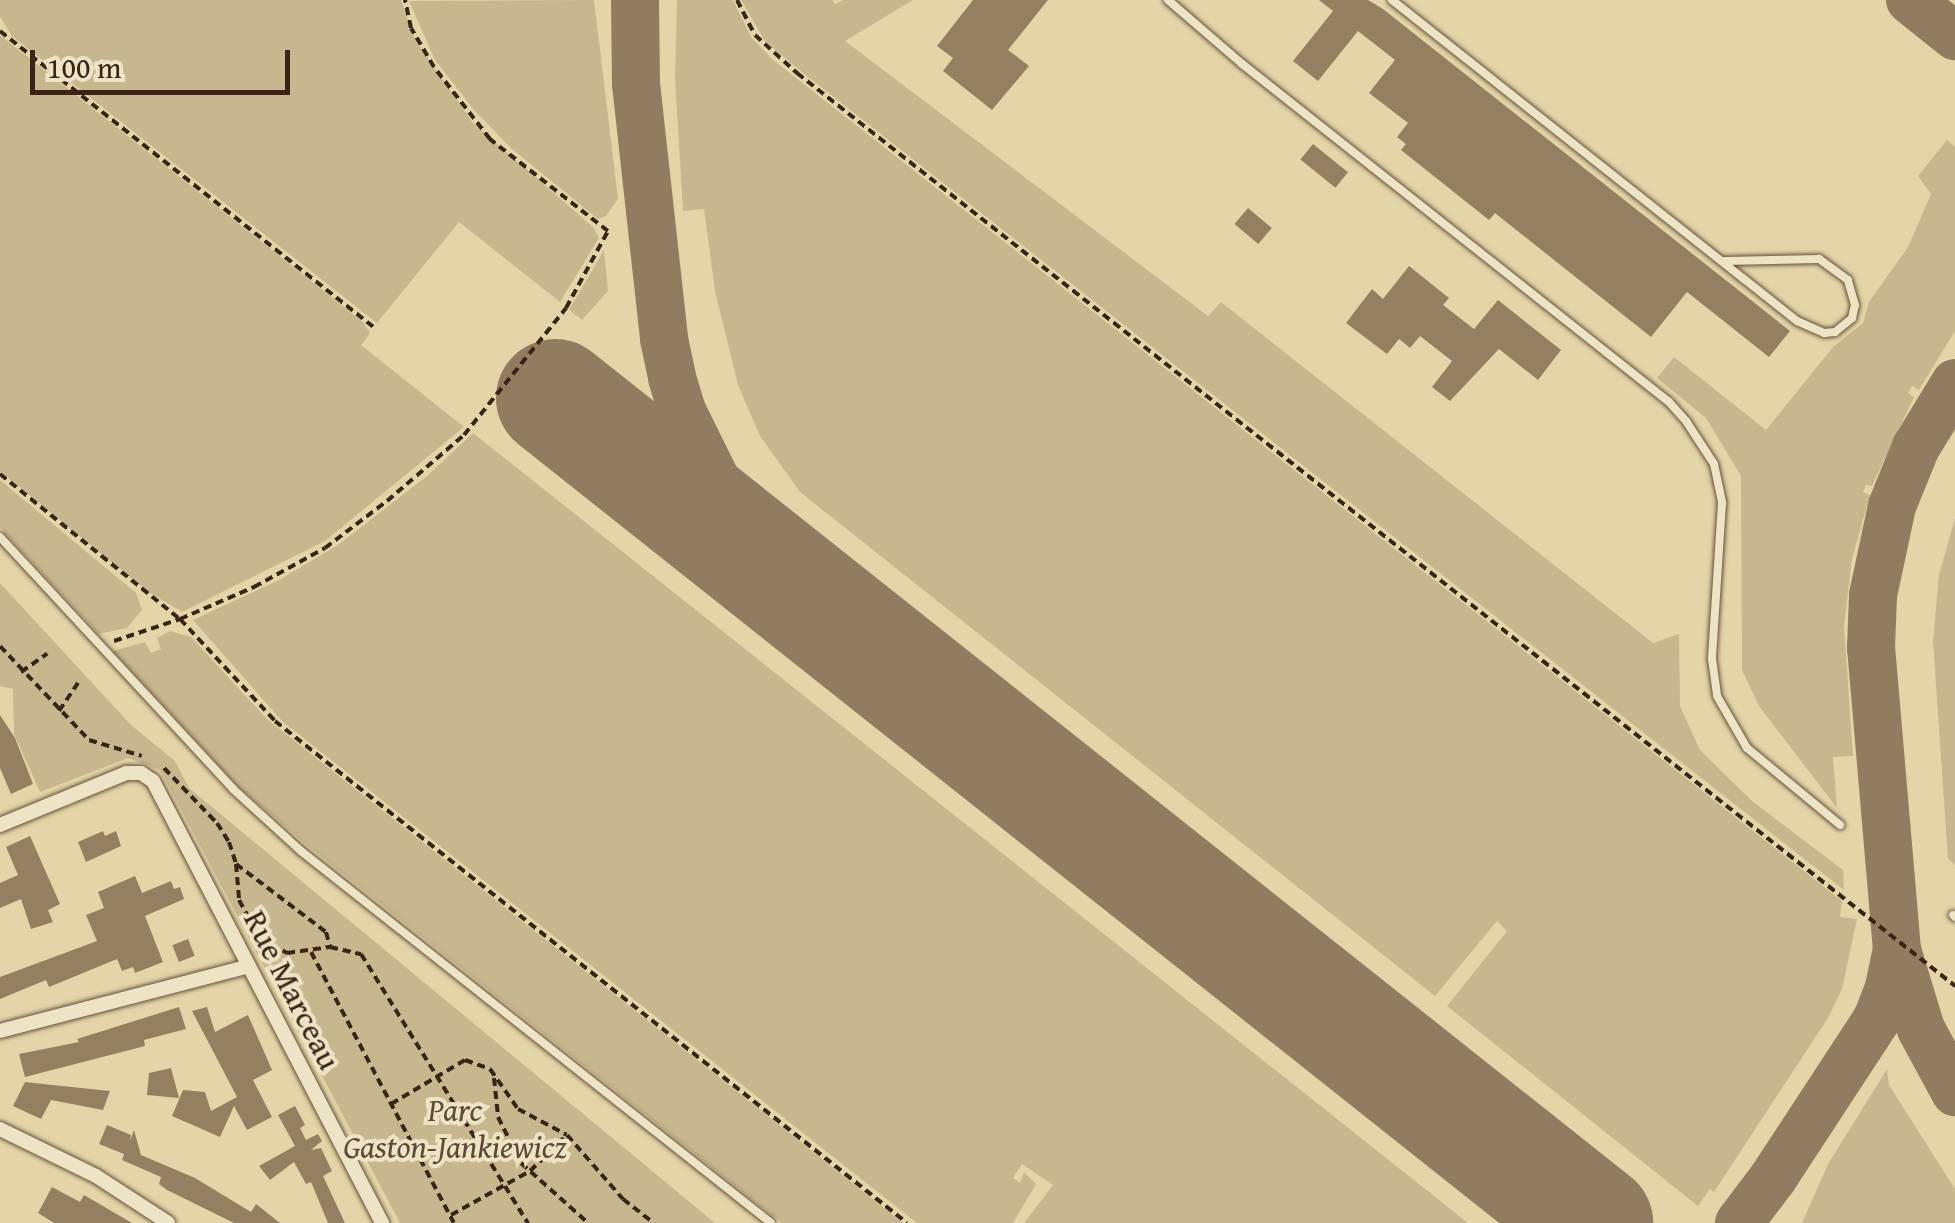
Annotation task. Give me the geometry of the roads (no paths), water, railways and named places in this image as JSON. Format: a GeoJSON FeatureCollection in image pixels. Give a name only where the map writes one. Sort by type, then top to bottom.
{"type":"FeatureCollection","features":[{"type":"Feature","properties":{"kind":"street","name":"Rue Marceau"},"geometry":{"type":"LineString","coordinates":[[0,825],[126,773],[141,774],[152,781],[382,1223]]}},
{"type":"Feature","properties":{"kind":"street"},"geometry":{"type":"LineString","coordinates":[[0,1030],[246,966]]}},
{"type":"Feature","properties":{"kind":"street"},"geometry":{"type":"LineString","coordinates":[[0,1129],[96,1176],[168,1223]]}},
{"type":"Feature","properties":{"kind":"lane"},"geometry":{"type":"LineString","coordinates":[[1168,0],[1240,63],[1669,402],[1694,431],[1714,464],[1722,503],[1712,660],[1717,696],[1747,748],[1840,825]]}},
{"type":"Feature","properties":{"kind":"lane"},"geometry":{"type":"LineString","coordinates":[[1392,0],[1724,261],[1814,331],[1835,332],[1852,318],[1855,305],[1848,280],[1819,259],[1724,261]]}},
{"type":"Feature","properties":{"kind":"lane"},"geometry":{"type":"LineString","coordinates":[[0,537],[233,789],[301,850],[771,1223]]}},
{"type":"Feature","properties":{"kind":"park label","name":"Parc Gaston-Jankiewicz"},"geometry":{"type":"Point","coordinates":[455,1130]}}]}
